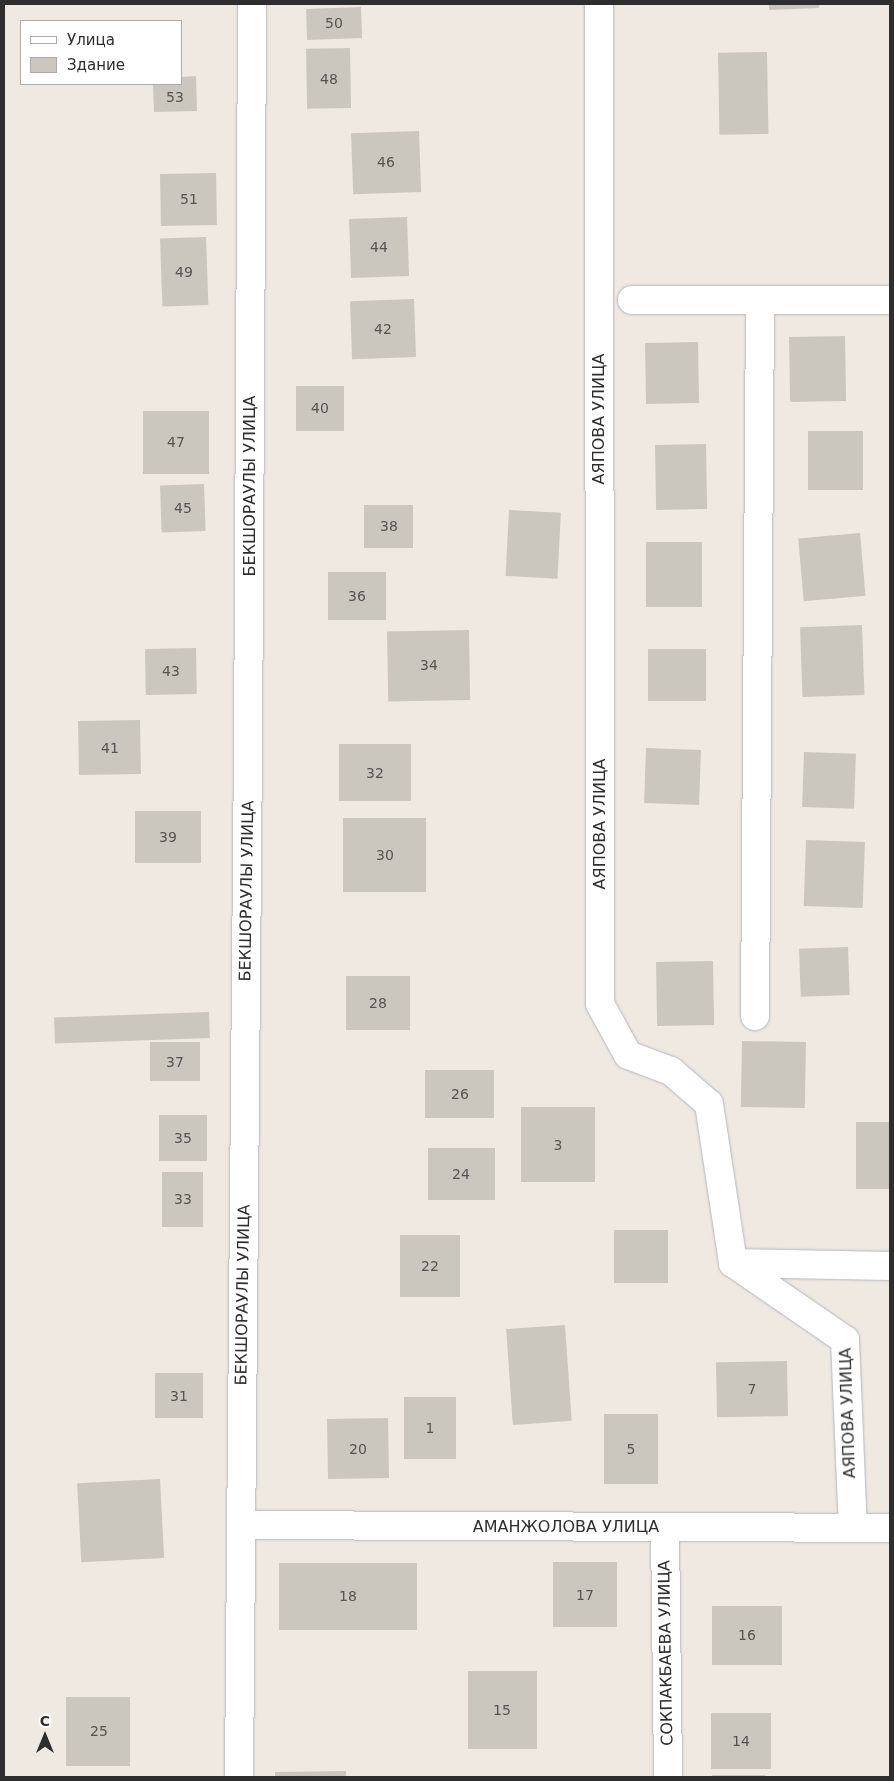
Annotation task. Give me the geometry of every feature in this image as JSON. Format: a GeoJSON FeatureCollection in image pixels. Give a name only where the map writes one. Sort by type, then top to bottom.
{"type":"FeatureCollection","features":[{"type":"Feature","properties":{"kind":"street","name":"БЕКШОРАУЛЫ УЛИЦА"},"geometry":{"type":"LineString","coordinates":[[239,1777],[252,4]]}},
{"type":"Feature","properties":{"kind":"street","name":"АЯПОВА УЛИЦА"},"geometry":{"type":"LineString","coordinates":[[599,4],[600,1004],[628,1055],[671,1071],[708,1104],[733,1263],[846,1340],[853,1528]]}},
{"type":"Feature","properties":{"kind":"street"},"geometry":{"type":"LineString","coordinates":[[632,300],[890,300]]}},
{"type":"Feature","properties":{"kind":"street"},"geometry":{"type":"LineString","coordinates":[[754,1016],[760,300]]}},
{"type":"Feature","properties":{"kind":"street"},"geometry":{"type":"LineString","coordinates":[[733,1263],[890,1266]]}},
{"type":"Feature","properties":{"kind":"street","name":"АМАНЖОЛОВА УЛИЦА"},"geometry":{"type":"LineString","coordinates":[[241,1525],[890,1528]]}},
{"type":"Feature","properties":{"kind":"street","name":"СОКПАКБАЕВА УЛИЦА"},"geometry":{"type":"LineString","coordinates":[[664,1528],[668,1777]]}},
{"type":"Feature","properties":{"kind":"building"},"geometry":{"type":"Polygon","coordinates":[[[769,4],[819,4],[819,8],[769,10],[769,4]]]}},
{"type":"Feature","properties":{"kind":"building"},"geometry":{"type":"Polygon","coordinates":[[[361,7],[362,38],[307,40],[306,9],[361,7]]]}},
{"type":"Feature","properties":{"kind":"building"},"geometry":{"type":"Polygon","coordinates":[[[350,48],[351,108],[307,109],[306,49],[350,48]]]}},
{"type":"Feature","properties":{"kind":"building"},"geometry":{"type":"Polygon","coordinates":[[[767,52],[768,134],[719,135],[718,53],[767,52]]]}},
{"type":"Feature","properties":{"kind":"building"},"geometry":{"type":"Polygon","coordinates":[[[196,76],[197,111],[154,112],[153,85],[182,85],[182,77],[196,76]]]}},
{"type":"Feature","properties":{"kind":"building"},"geometry":{"type":"Polygon","coordinates":[[[419,131],[421,192],[353,194],[351,133],[419,131]]]}},
{"type":"Feature","properties":{"kind":"building"},"geometry":{"type":"Polygon","coordinates":[[[216,173],[217,225],[161,226],[160,174],[216,173]]]}},
{"type":"Feature","properties":{"kind":"building"},"geometry":{"type":"Polygon","coordinates":[[[407,217],[409,276],[351,278],[349,219],[407,217]]]}},
{"type":"Feature","properties":{"kind":"building"},"geometry":{"type":"Polygon","coordinates":[[[206,237],[208,305],[162,307],[160,239],[206,237]]]}},
{"type":"Feature","properties":{"kind":"building"},"geometry":{"type":"Polygon","coordinates":[[[414,299],[416,357],[352,359],[350,301],[414,299]]]}},
{"type":"Feature","properties":{"kind":"building"},"geometry":{"type":"Polygon","coordinates":[[[845,336],[846,401],[790,402],[789,337],[845,336]]]}},
{"type":"Feature","properties":{"kind":"building"},"geometry":{"type":"Polygon","coordinates":[[[698,342],[699,403],[646,404],[645,343],[698,342]]]}},
{"type":"Feature","properties":{"kind":"building"},"geometry":{"type":"Polygon","coordinates":[[[296,386],[344,386],[344,431],[296,431],[296,386]]]}},
{"type":"Feature","properties":{"kind":"building"},"geometry":{"type":"Polygon","coordinates":[[[143,411],[209,411],[209,474],[143,474],[143,411]]]}},
{"type":"Feature","properties":{"kind":"building"},"geometry":{"type":"Polygon","coordinates":[[[808,431],[863,431],[863,490],[808,490],[808,431]]]}},
{"type":"Feature","properties":{"kind":"building"},"geometry":{"type":"Polygon","coordinates":[[[706,444],[707,509],[656,510],[655,445],[706,444]]]}},
{"type":"Feature","properties":{"kind":"building"},"geometry":{"type":"Polygon","coordinates":[[[204,484],[206,531],[162,533],[160,486],[204,484]]]}},
{"type":"Feature","properties":{"kind":"building"},"geometry":{"type":"Polygon","coordinates":[[[364,505],[413,505],[413,548],[364,548],[364,505]]]}},
{"type":"Feature","properties":{"kind":"building"},"geometry":{"type":"Polygon","coordinates":[[[509,510],[561,513],[557,579],[506,576],[509,510]]]}},
{"type":"Feature","properties":{"kind":"building"},"geometry":{"type":"Polygon","coordinates":[[[860,533],[865,596],[804,601],[798,538],[860,533]]]}},
{"type":"Feature","properties":{"kind":"building"},"geometry":{"type":"Polygon","coordinates":[[[646,542],[702,542],[702,607],[646,607],[646,542]]]}},
{"type":"Feature","properties":{"kind":"building"},"geometry":{"type":"Polygon","coordinates":[[[328,572],[386,572],[386,620],[328,620],[328,572]]]}},
{"type":"Feature","properties":{"kind":"building"},"geometry":{"type":"Polygon","coordinates":[[[862,625],[864,695],[802,697],[800,627],[862,625]]]}},
{"type":"Feature","properties":{"kind":"building"},"geometry":{"type":"Polygon","coordinates":[[[469,630],[470,700],[388,701],[387,631],[469,630]]]}},
{"type":"Feature","properties":{"kind":"building"},"geometry":{"type":"Polygon","coordinates":[[[196,648],[197,694],[146,695],[145,649],[196,648]]]}},
{"type":"Feature","properties":{"kind":"building"},"geometry":{"type":"Polygon","coordinates":[[[648,649],[706,649],[706,701],[648,701],[648,649]]]}},
{"type":"Feature","properties":{"kind":"building"},"geometry":{"type":"Polygon","coordinates":[[[140,720],[141,774],[79,775],[78,721],[140,720]]]}},
{"type":"Feature","properties":{"kind":"building"},"geometry":{"type":"Polygon","coordinates":[[[339,744],[411,744],[411,801],[339,801],[339,744]]]}},
{"type":"Feature","properties":{"kind":"building"},"geometry":{"type":"Polygon","coordinates":[[[646,748],[701,750],[699,805],[644,803],[646,748]]]}},
{"type":"Feature","properties":{"kind":"building"},"geometry":{"type":"Polygon","coordinates":[[[804,752],[856,754],[854,809],[802,807],[804,752]]]}},
{"type":"Feature","properties":{"kind":"building"},"geometry":{"type":"Polygon","coordinates":[[[135,811],[201,811],[201,863],[135,863],[135,811]]]}},
{"type":"Feature","properties":{"kind":"building"},"geometry":{"type":"Polygon","coordinates":[[[343,818],[426,818],[426,892],[343,892],[343,818]]]}},
{"type":"Feature","properties":{"kind":"building"},"geometry":{"type":"Polygon","coordinates":[[[806,840],[865,842],[863,908],[804,906],[806,840]]]}},
{"type":"Feature","properties":{"kind":"building"},"geometry":{"type":"Polygon","coordinates":[[[848,947],[850,995],[801,997],[799,949],[848,947]]]}},
{"type":"Feature","properties":{"kind":"building"},"geometry":{"type":"Polygon","coordinates":[[[713,961],[714,1025],[657,1026],[656,962],[713,961]]]}},
{"type":"Feature","properties":{"kind":"building"},"geometry":{"type":"Polygon","coordinates":[[[346,976],[410,976],[410,1030],[346,1030],[346,976]]]}},
{"type":"Feature","properties":{"kind":"building"},"geometry":{"type":"Polygon","coordinates":[[[209,1012],[210,1038],[55,1043],[54,1017],[209,1012]]]}},
{"type":"Feature","properties":{"kind":"building"},"geometry":{"type":"Polygon","coordinates":[[[742,1041],[806,1042],[805,1108],[741,1107],[742,1041]]]}},
{"type":"Feature","properties":{"kind":"building"},"geometry":{"type":"Polygon","coordinates":[[[150,1042],[200,1042],[200,1081],[150,1081],[150,1042]]]}},
{"type":"Feature","properties":{"kind":"building"},"geometry":{"type":"Polygon","coordinates":[[[425,1070],[494,1070],[494,1118],[425,1118],[425,1070]]]}},
{"type":"Feature","properties":{"kind":"building"},"geometry":{"type":"Polygon","coordinates":[[[521,1107],[595,1107],[595,1182],[521,1182],[521,1107]]]}},
{"type":"Feature","properties":{"kind":"building"},"geometry":{"type":"Polygon","coordinates":[[[159,1115],[207,1115],[207,1161],[159,1161],[159,1115]]]}},
{"type":"Feature","properties":{"kind":"building"},"geometry":{"type":"Polygon","coordinates":[[[856,1122],[890,1122],[890,1189],[856,1189],[856,1122]]]}},
{"type":"Feature","properties":{"kind":"building"},"geometry":{"type":"Polygon","coordinates":[[[428,1148],[495,1148],[495,1200],[428,1200],[428,1148]]]}},
{"type":"Feature","properties":{"kind":"building"},"geometry":{"type":"Polygon","coordinates":[[[162,1172],[203,1172],[203,1227],[162,1227],[162,1172]]]}},
{"type":"Feature","properties":{"kind":"building"},"geometry":{"type":"Polygon","coordinates":[[[614,1230],[668,1230],[668,1283],[614,1283],[614,1230]]]}},
{"type":"Feature","properties":{"kind":"building"},"geometry":{"type":"Polygon","coordinates":[[[400,1235],[460,1235],[460,1297],[400,1297],[400,1235]]]}},
{"type":"Feature","properties":{"kind":"building"},"geometry":{"type":"Polygon","coordinates":[[[565,1325],[572,1421],[513,1425],[506,1329],[565,1325]]]}},
{"type":"Feature","properties":{"kind":"building"},"geometry":{"type":"Polygon","coordinates":[[[787,1361],[788,1416],[717,1417],[716,1362],[787,1361]]]}},
{"type":"Feature","properties":{"kind":"building"},"geometry":{"type":"Polygon","coordinates":[[[155,1373],[203,1373],[203,1418],[155,1418],[155,1373]]]}},
{"type":"Feature","properties":{"kind":"building"},"geometry":{"type":"Polygon","coordinates":[[[404,1397],[456,1397],[456,1459],[404,1459],[404,1397]]]}},
{"type":"Feature","properties":{"kind":"building"},"geometry":{"type":"Polygon","coordinates":[[[604,1414],[658,1414],[658,1484],[604,1484],[604,1414]]]}},
{"type":"Feature","properties":{"kind":"building"},"geometry":{"type":"Polygon","coordinates":[[[388,1418],[389,1478],[328,1479],[327,1419],[388,1418]]]}},
{"type":"Feature","properties":{"kind":"building"},"geometry":{"type":"Polygon","coordinates":[[[160,1479],[164,1558],[81,1562],[77,1483],[160,1479]]]}},
{"type":"Feature","properties":{"kind":"building"},"geometry":{"type":"Polygon","coordinates":[[[553,1562],[617,1562],[617,1627],[553,1627],[553,1562]]]}},
{"type":"Feature","properties":{"kind":"building"},"geometry":{"type":"Polygon","coordinates":[[[279,1563],[417,1563],[417,1630],[279,1630],[279,1563]]]}},
{"type":"Feature","properties":{"kind":"building"},"geometry":{"type":"Polygon","coordinates":[[[712,1606],[782,1606],[782,1665],[712,1665],[712,1606]]]}},
{"type":"Feature","properties":{"kind":"building"},"geometry":{"type":"Polygon","coordinates":[[[468,1671],[537,1671],[537,1749],[468,1749],[468,1671]]]}},
{"type":"Feature","properties":{"kind":"building"},"geometry":{"type":"Polygon","coordinates":[[[66,1697],[130,1697],[130,1766],[66,1766],[66,1697]]]}},
{"type":"Feature","properties":{"kind":"building"},"geometry":{"type":"Polygon","coordinates":[[[711,1713],[771,1713],[771,1769],[711,1769],[711,1713]]]}},
{"type":"Feature","properties":{"kind":"building"},"geometry":{"type":"Polygon","coordinates":[[[346,1771],[346,1777],[275,1777],[275,1772],[346,1771]]]}},
{"type":"Feature","properties":{"kind":"building"},"geometry":{"type":"Polygon","coordinates":[[[712,1775],[765,1775],[765,1777],[712,1777],[712,1775]]]}}]}
